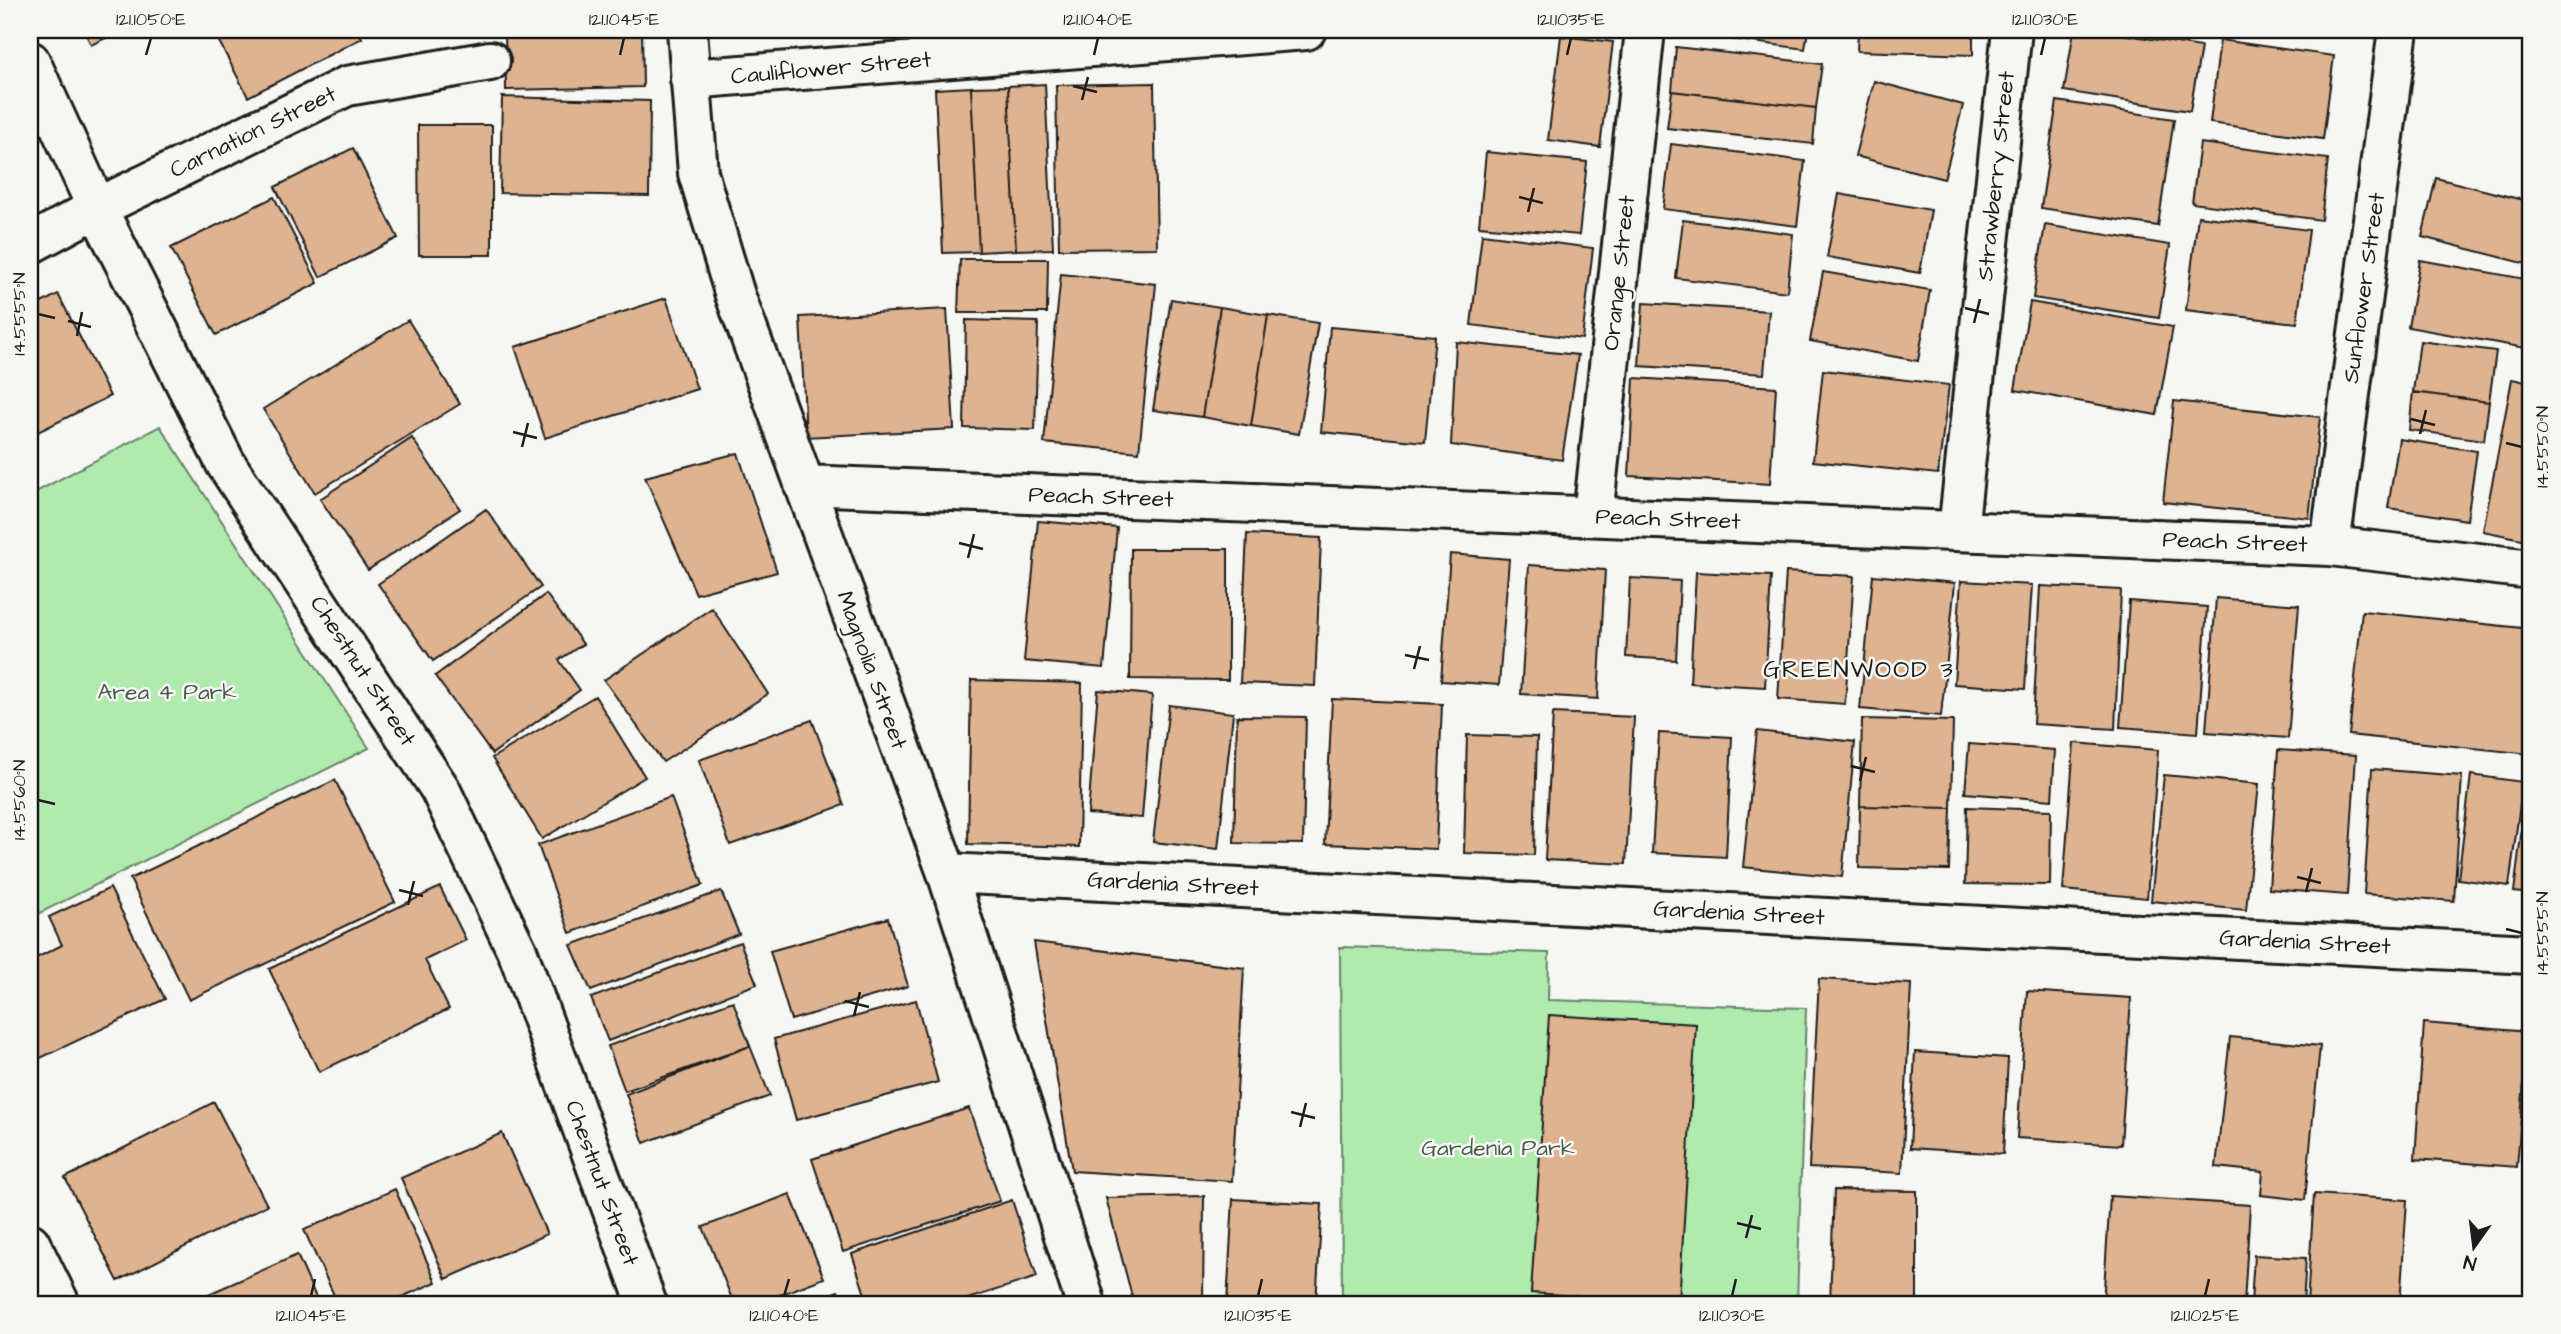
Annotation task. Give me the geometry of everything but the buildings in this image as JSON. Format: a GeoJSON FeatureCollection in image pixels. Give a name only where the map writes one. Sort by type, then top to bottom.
{"type":"FeatureCollection","features":[{"type":"Feature","properties":{"kind":"street","name":"Magnolia Street"},"geometry":{"type":"LineString","coordinates":[[687,30],[698,173],[736,295],[947,873],[1086,1304]]}},
{"type":"Feature","properties":{"kind":"street","name":"Cauliflower Street"},"geometry":{"type":"LineString","coordinates":[[690,79],[1306,30]]}},
{"type":"Feature","properties":{"kind":"street","name":"Orange Street"},"geometry":{"type":"LineString","coordinates":[[1592,516],[1645,30]]}},
{"type":"Feature","properties":{"kind":"street","name":"Strawberry Street"},"geometry":{"type":"LineString","coordinates":[[1958,531],[2012,30]]}},
{"type":"Feature","properties":{"kind":"street","name":"Sunflower Street"},"geometry":{"type":"LineString","coordinates":[[2330,546],[2398,30]]}},
{"type":"Feature","properties":{"kind":"street","name":"Chestnut Street"},"geometry":{"type":"LineString","coordinates":[[30,61],[97,208],[226,464],[440,789],[518,953],[638,1301]]}},
{"type":"Feature","properties":{"kind":"street","name":"Carnation Street"},"geometry":{"type":"LineString","coordinates":[[30,243],[347,86],[490,61]]}},
{"type":"Feature","properties":{"kind":"street","name":"Peach Street"},"geometry":{"type":"LineString","coordinates":[[804,485],[2330,546],[2531,569]]}},
{"type":"Feature","properties":{"kind":"street","name":"Gardenia Street"},"geometry":{"type":"LineString","coordinates":[[947,873],[2531,954]]}},
{"type":"Feature","properties":{"kind":"street"},"geometry":{"type":"LineString","coordinates":[[30,1243],[60,1304]]}},
{"type":"Feature","properties":{"kind":"green space","name":"Area 4 Park"},"geometry":{"type":"Polygon","coordinates":[[[160,426],[369,748],[30,918],[30,495],[160,426]]]}},
{"type":"Feature","properties":{"kind":"green space","name":"Gardenia Park"},"geometry":{"type":"Polygon","coordinates":[[[1340,947],[1549,953],[1548,1000],[1806,1008],[1797,1304],[1342,1304],[1340,947]]]}},
{"type":"Feature","properties":{"kind":"district","name":"GREENWOOD 3"},"geometry":{"type":"Point","coordinates":[1859,670]}}]}
